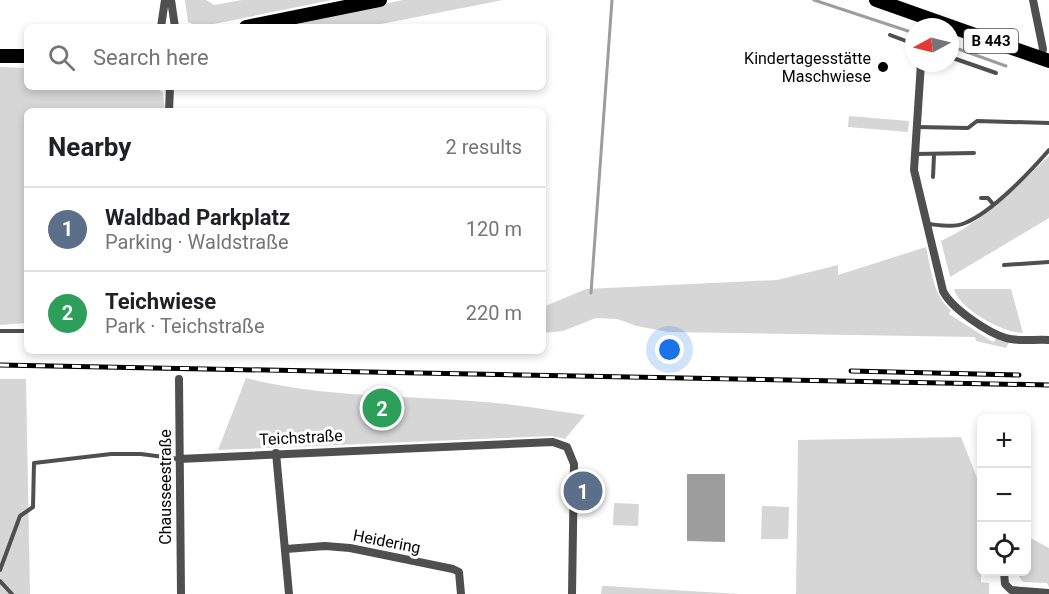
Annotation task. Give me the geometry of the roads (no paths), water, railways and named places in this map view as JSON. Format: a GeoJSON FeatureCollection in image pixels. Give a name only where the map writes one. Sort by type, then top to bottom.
{"type":"FeatureCollection","features":[{"type":"Feature","properties":{"kind":"main road"},"geometry":{"type":"LineString","coordinates":[[262,24],[380,0]]}},
{"type":"Feature","properties":{"kind":"main road","name":"B 443"},"geometry":{"type":"LineString","coordinates":[[876,0],[906,5],[925,18]]}},
{"type":"Feature","properties":{"kind":"main road","name":"B 443"},"geometry":{"type":"LineString","coordinates":[[959,32],[1045,60]]}},
{"type":"Feature","properties":{"kind":"main road"},"geometry":{"type":"LineString","coordinates":[[0,56],[24,56]]}},
{"type":"Feature","properties":{"kind":"street"},"geometry":{"type":"LineString","coordinates":[[161,24],[165,0]]}},
{"type":"Feature","properties":{"kind":"street"},"geometry":{"type":"LineString","coordinates":[[171,0],[175,24]]}},
{"type":"Feature","properties":{"kind":"street"},"geometry":{"type":"LineString","coordinates":[[1033,0],[1045,60]]}},
{"type":"Feature","properties":{"kind":"street"},"geometry":{"type":"LineString","coordinates":[[920,72],[914,154],[916,184],[947,300],[990,330],[1009,339],[1049,340]]}},
{"type":"Feature","properties":{"kind":"street"},"geometry":{"type":"LineString","coordinates":[[168,90],[169,108]]}},
{"type":"Feature","properties":{"kind":"street","name":"Chausseestraße"},"geometry":{"type":"LineString","coordinates":[[179,379],[181,594]]}},
{"type":"Feature","properties":{"kind":"street","name":"Teichstraße"},"geometry":{"type":"LineString","coordinates":[[179,459],[553,442],[567,447],[574,464],[572,594]]}},
{"type":"Feature","properties":{"kind":"street"},"geometry":{"type":"LineString","coordinates":[[276,453],[289,594]]}},
{"type":"Feature","properties":{"kind":"street","name":"Heidering"},"geometry":{"type":"LineString","coordinates":[[286,549],[326,546],[350,548],[453,569],[459,572],[461,594]]}},
{"type":"Feature","properties":{"kind":"street"},"geometry":{"type":"LineString","coordinates":[[1004,576],[1005,584],[1011,590],[1049,593]]}},
{"type":"Feature","properties":{"kind":"lane"},"geometry":{"type":"LineString","coordinates":[[890,35],[905,41]]}},
{"type":"Feature","properties":{"kind":"lane"},"geometry":{"type":"LineString","coordinates":[[959,60],[996,73]]}},
{"type":"Feature","properties":{"kind":"lane"},"geometry":{"type":"LineString","coordinates":[[916,127],[968,128],[977,121],[1049,123]]}},
{"type":"Feature","properties":{"kind":"lane"},"geometry":{"type":"LineString","coordinates":[[927,224],[966,223],[993,204],[1049,150]]}},
{"type":"Feature","properties":{"kind":"lane"},"geometry":{"type":"LineString","coordinates":[[914,154],[974,153]]}},
{"type":"Feature","properties":{"kind":"lane"},"geometry":{"type":"LineString","coordinates":[[933,177],[934,154]]}},
{"type":"Feature","properties":{"kind":"lane"},"geometry":{"type":"LineString","coordinates":[[981,198],[988,198],[993,204]]}},
{"type":"Feature","properties":{"kind":"lane"},"geometry":{"type":"LineString","coordinates":[[1004,265],[1049,262]]}},
{"type":"Feature","properties":{"kind":"lane"},"geometry":{"type":"LineString","coordinates":[[0,331],[24,331]]}},
{"type":"Feature","properties":{"kind":"lane"},"geometry":{"type":"LineString","coordinates":[[0,570],[20,516],[33,507],[34,464],[111,454],[141,454],[179,459]]}},
{"type":"Feature","properties":{"kind":"lane"},"geometry":{"type":"LineString","coordinates":[[0,581],[12,594]]}},
{"type":"Feature","properties":{"kind":"waterway"},"geometry":{"type":"LineString","coordinates":[[591,293],[612,0]]}},
{"type":"Feature","properties":{"kind":"waterway"},"geometry":{"type":"LineString","coordinates":[[814,0],[905,30]]}},
{"type":"Feature","properties":{"kind":"waterway"},"geometry":{"type":"LineString","coordinates":[[959,49],[1006,66]]}},
{"type":"Feature","properties":{"kind":"railway"},"geometry":{"type":"LineString","coordinates":[[0,365],[1049,385]]}},
{"type":"Feature","properties":{"kind":"railway"},"geometry":{"type":"LineString","coordinates":[[851,371],[1019,375]]}},
{"type":"Feature","properties":{"kind":"place","name":"Kindertagesstätte Maschwiese"},"geometry":{"type":"Point","coordinates":[883,67]}},
{"type":"Feature","properties":{"kind":"place","name":"Teichwiese"},"geometry":{"type":"Point","coordinates":[382,408]}},
{"type":"Feature","properties":{"kind":"place","name":"Waldbad Parkplatz"},"geometry":{"type":"Point","coordinates":[583,491]}}]}
